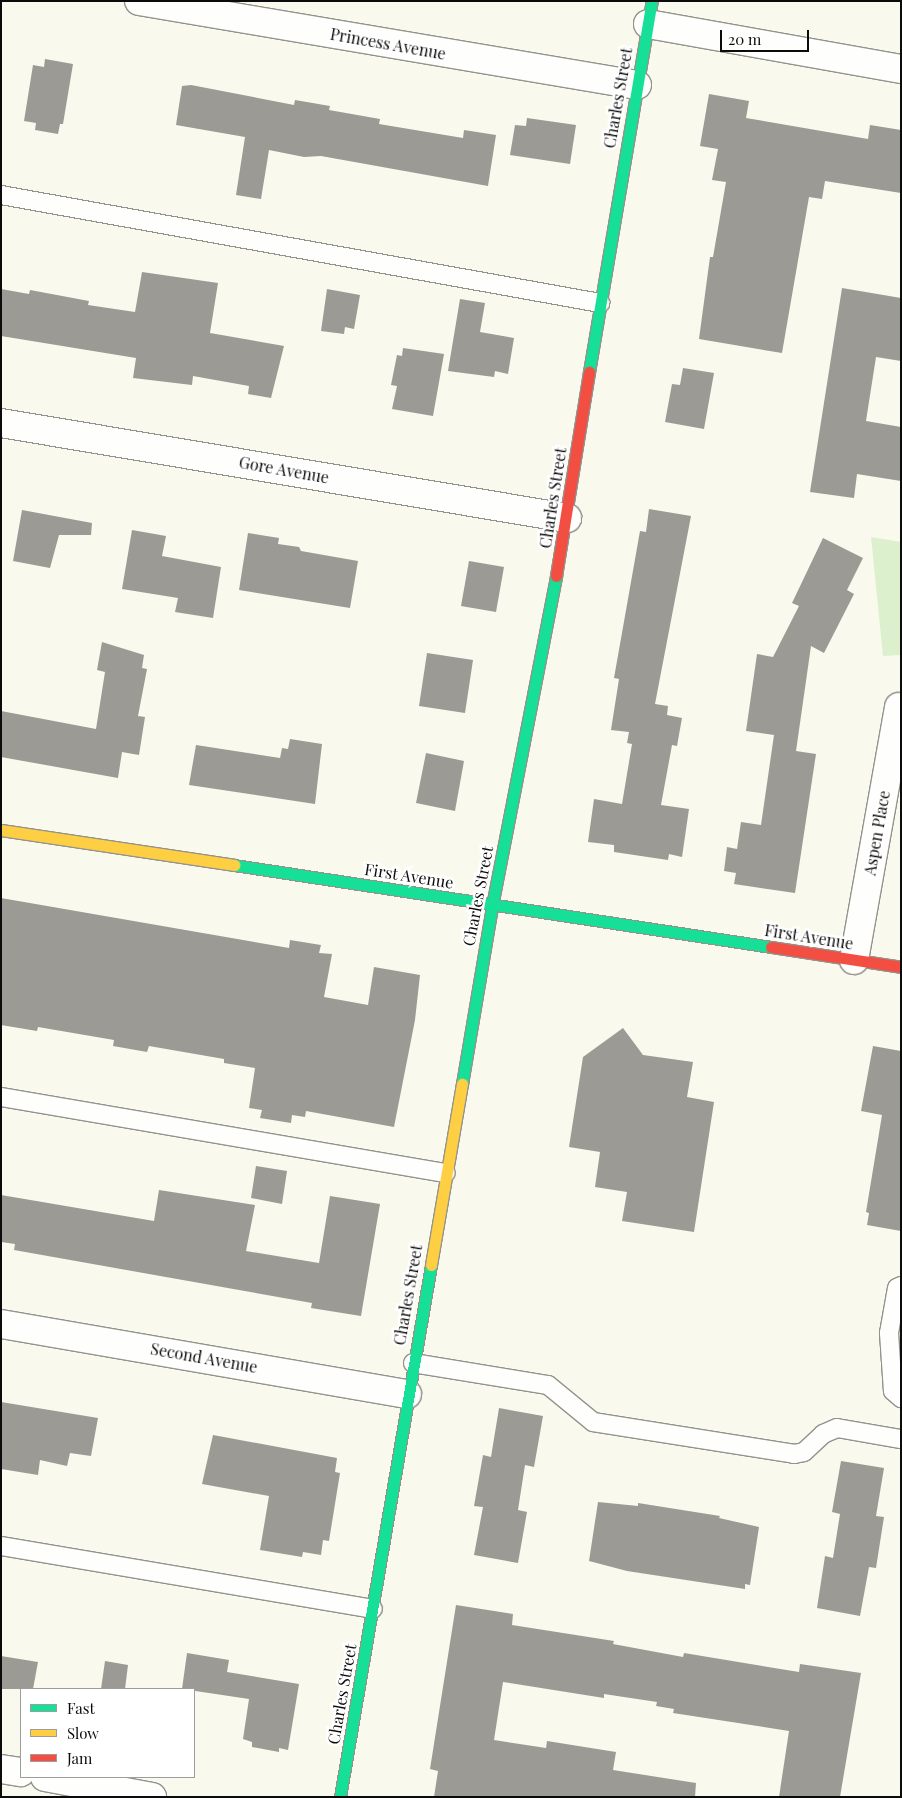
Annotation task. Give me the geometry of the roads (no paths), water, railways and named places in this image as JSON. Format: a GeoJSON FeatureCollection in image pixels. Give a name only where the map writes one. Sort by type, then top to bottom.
{"type":"FeatureCollection","features":[{"type":"Feature","properties":{"kind":"street","name":"Princess Avenue"},"geometry":{"type":"LineString","coordinates":[[138,1],[637,85]]}},
{"type":"Feature","properties":{"kind":"street","name":"Charles Street"},"geometry":{"type":"LineString","coordinates":[[340,1797],[374,1609],[407,1394],[492,906],[567,518],[600,303],[650,13]]}},
{"type":"Feature","properties":{"kind":"street"},"geometry":{"type":"LineString","coordinates":[[650,13],[901,70]]}},
{"type":"Feature","properties":{"kind":"street","name":"Gore Avenue"},"geometry":{"type":"LineString","coordinates":[[1,423],[567,518]]}},
{"type":"Feature","properties":{"kind":"street","name":"Aspen Place"},"geometry":{"type":"LineString","coordinates":[[854,960],[899,707]]}},
{"type":"Feature","properties":{"kind":"street","name":"First Avenue"},"geometry":{"type":"LineString","coordinates":[[1,830],[901,967]]}},
{"type":"Feature","properties":{"kind":"street","name":"Second Avenue"},"geometry":{"type":"LineString","coordinates":[[1,1324],[407,1394]]}},
{"type":"Feature","properties":{"kind":"street"},"geometry":{"type":"LineString","coordinates":[[1,1768],[20,1772]]}},
{"type":"Feature","properties":{"kind":"street"},"geometry":{"type":"LineString","coordinates":[[50,1778],[152,1797]]}},
{"type":"Feature","properties":{"kind":"lane"},"geometry":{"type":"LineString","coordinates":[[1,196],[600,303]]}},
{"type":"Feature","properties":{"kind":"lane"},"geometry":{"type":"LineString","coordinates":[[1,1097],[446,1173]]}},
{"type":"Feature","properties":{"kind":"lane"},"geometry":{"type":"LineString","coordinates":[[901,1286],[897,1288],[889,1333],[893,1391],[901,1398]]}},
{"type":"Feature","properties":{"kind":"lane"},"geometry":{"type":"LineString","coordinates":[[413,1363],[548,1385],[593,1422],[794,1454],[804,1452],[823,1434],[837,1428],[901,1439]]}},
{"type":"Feature","properties":{"kind":"lane"},"geometry":{"type":"LineString","coordinates":[[1,1546],[374,1609]]}}]}
